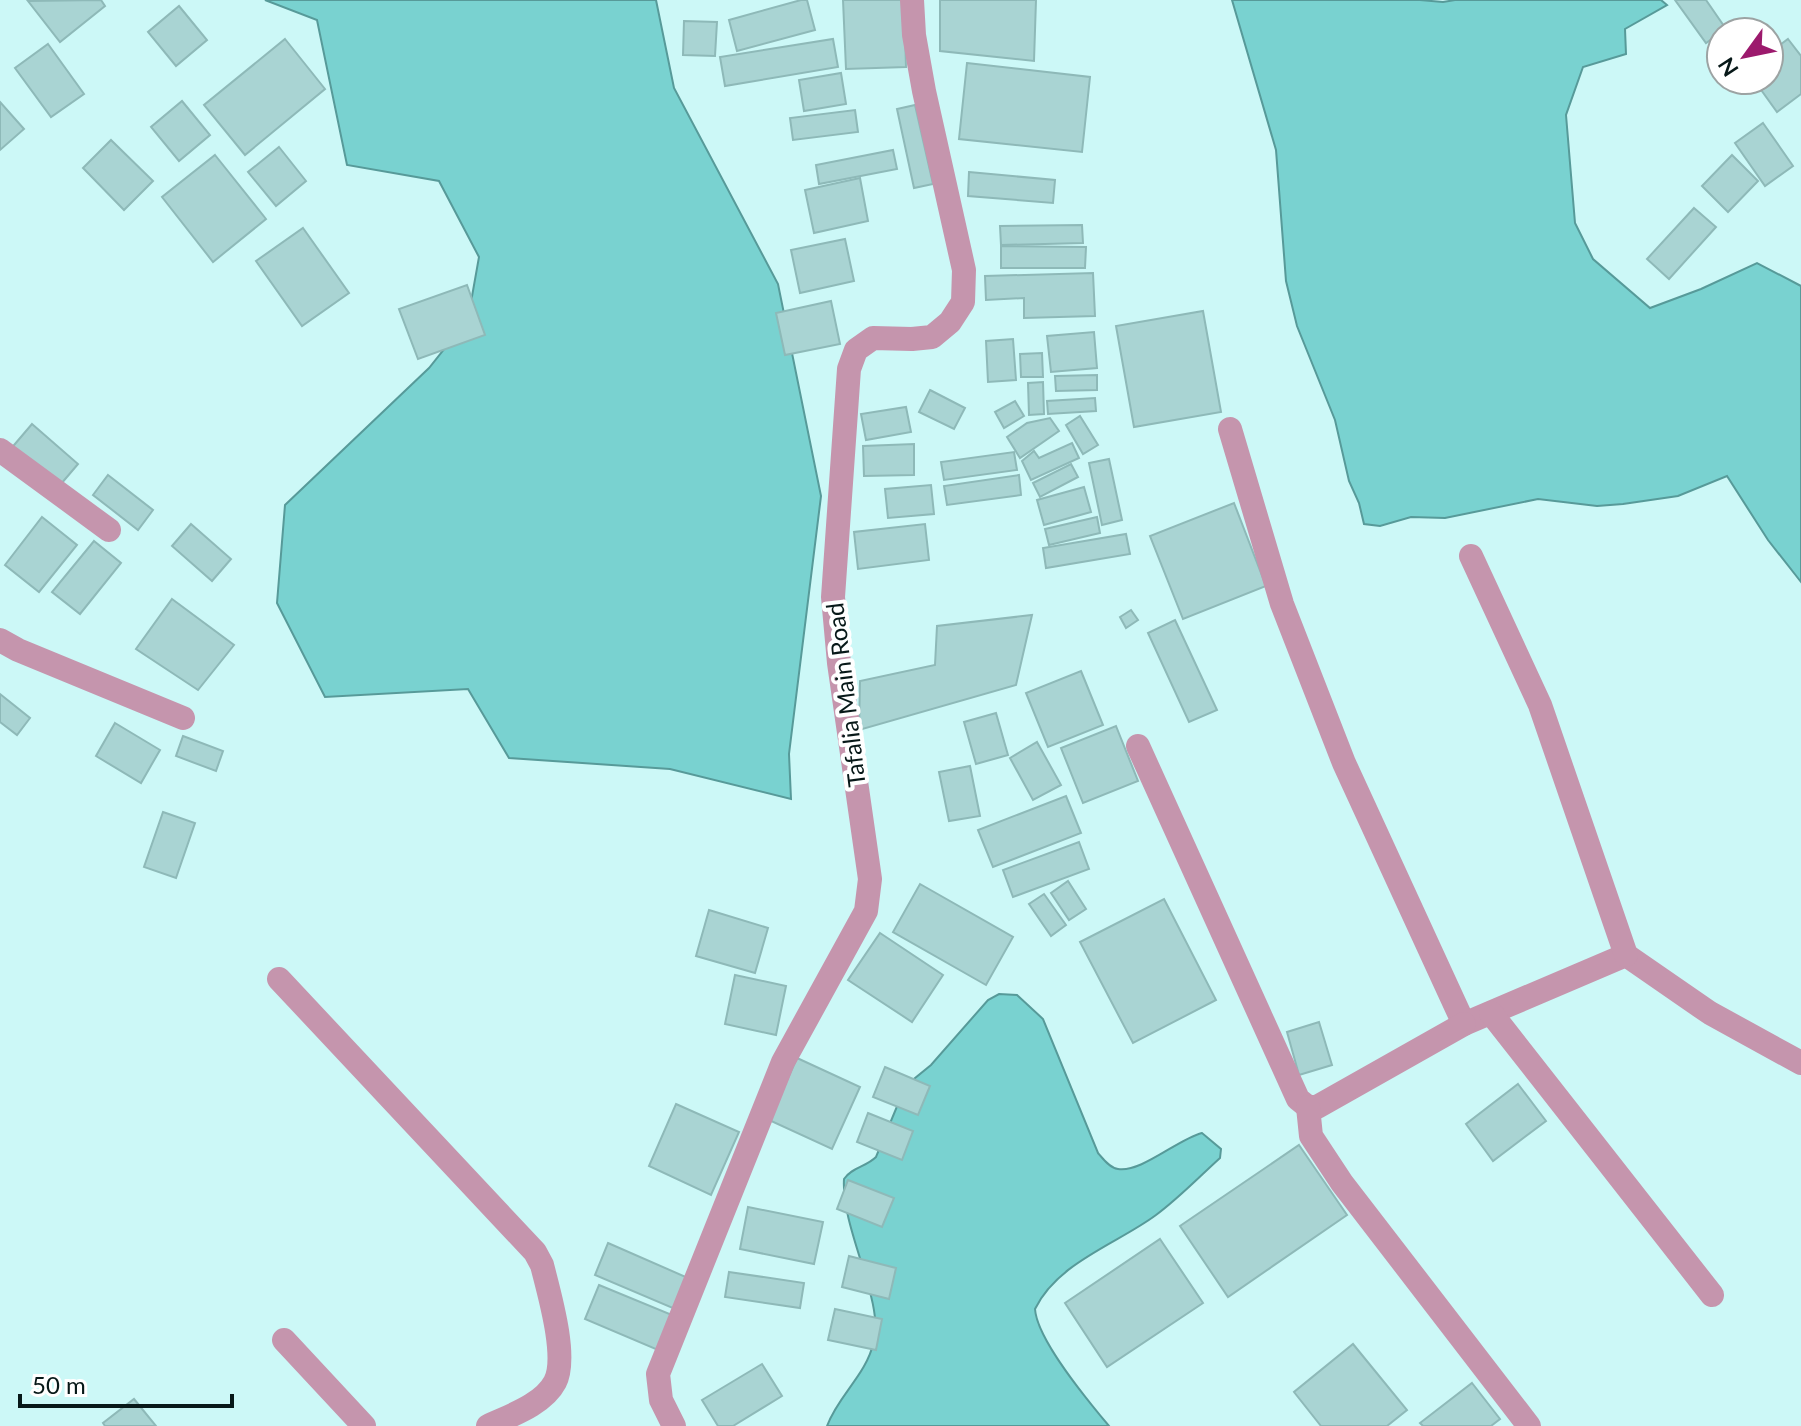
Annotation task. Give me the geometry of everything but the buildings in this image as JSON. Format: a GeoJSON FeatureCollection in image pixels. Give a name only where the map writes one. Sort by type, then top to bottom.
{"type":"FeatureCollection","features":[{"type":"Feature","properties":{"kind":"street","name":"Tafalia Main Road"},"geometry":{"type":"LineString","coordinates":[[674,1426],[661,1400],[658,1374],[783,1062],[866,911],[870,879],[839,663],[833,597],[849,369],[856,350],[873,338],[932,337],[950,322],[963,302],[964,270],[924,91],[914,35],[912,0]]}},
{"type":"Feature","properties":{"kind":"street"},"geometry":{"type":"LineString","coordinates":[[1230,429],[1282,604],[1344,763],[1464,1024]]}},
{"type":"Feature","properties":{"kind":"street"},"geometry":{"type":"LineString","coordinates":[[0,450],[109,530]]}},
{"type":"Feature","properties":{"kind":"street"},"geometry":{"type":"LineString","coordinates":[[1471,556],[1540,705],[1626,955],[1710,1013],[1801,1063]]}},
{"type":"Feature","properties":{"kind":"street"},"geometry":{"type":"LineString","coordinates":[[0,640],[183,718]]}},
{"type":"Feature","properties":{"kind":"street"},"geometry":{"type":"LineString","coordinates":[[1138,746],[1298,1099],[1308,1107],[1317,1107],[1464,1024],[1626,955]]}},
{"type":"Feature","properties":{"kind":"street"},"geometry":{"type":"LineString","coordinates":[[279,979],[535,1252],[542,1265],[561,1360],[555,1383],[533,1404],[488,1426]]}},
{"type":"Feature","properties":{"kind":"street"},"geometry":{"type":"LineString","coordinates":[[1491,1013],[1712,1295]]}},
{"type":"Feature","properties":{"kind":"street"},"geometry":{"type":"LineString","coordinates":[[1308,1107],[1311,1136],[1342,1183],[1529,1426]]}},
{"type":"Feature","properties":{"kind":"street"},"geometry":{"type":"LineString","coordinates":[[284,1340],[364,1426]]}},
{"type":"Feature","properties":{"kind":"water"},"geometry":{"type":"Polygon","coordinates":[[[265,0],[656,0],[674,88],[778,284],[821,496],[789,754],[791,799],[670,769],[509,758],[468,689],[325,697],[277,603],[285,505],[429,368],[468,319],[479,257],[439,181],[347,165],[317,20],[265,0]]]}},
{"type":"Feature","properties":{"kind":"water"},"geometry":{"type":"Polygon","coordinates":[[[1232,0],[1661,0],[1667,5],[1625,29],[1626,54],[1583,67],[1566,115],[1575,223],[1593,259],[1650,308],[1757,263],[1801,286],[1801,582],[1768,540],[1727,476],[1678,496],[1623,504],[1597,506],[1538,499],[1445,518],[1411,517],[1380,526],[1364,524],[1349,481],[1335,420],[1297,326],[1286,281],[1276,150],[1232,0]]]}},
{"type":"Feature","properties":{"kind":"water"},"geometry":{"type":"Polygon","coordinates":[[[999,994],[1017,995],[1043,1019],[1098,1153],[1109,1165],[1118,1169],[1137,1166],[1202,1133],[1221,1149],[1220,1158],[1156,1215],[1073,1266],[1045,1293],[1035,1309],[1044,1337],[1054,1353],[1109,1426],[827,1426],[865,1365],[874,1341],[873,1305],[849,1220],[844,1179],[876,1157],[909,1083],[931,1065],[988,1000],[999,994]]]}}]}
